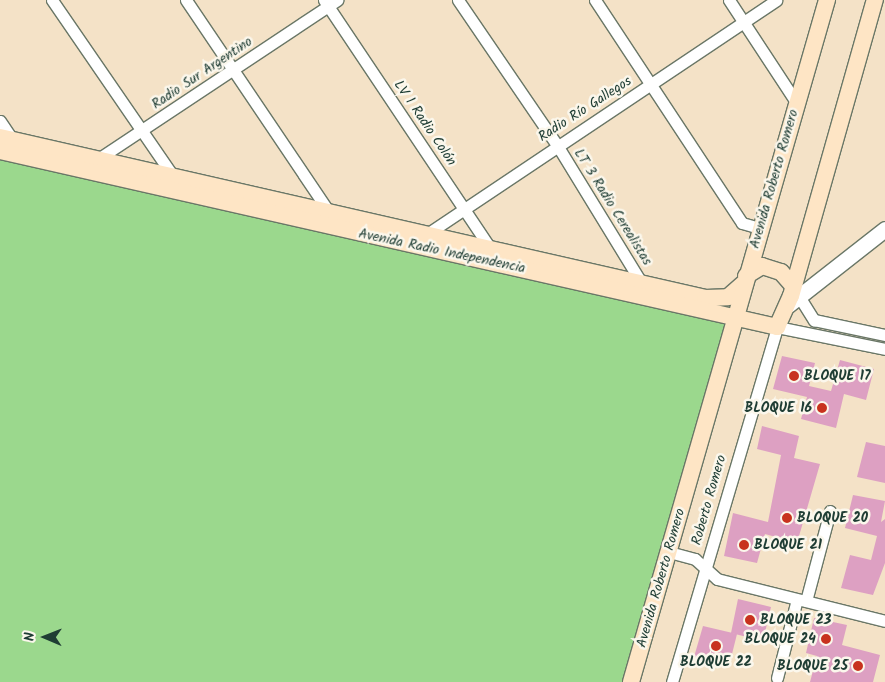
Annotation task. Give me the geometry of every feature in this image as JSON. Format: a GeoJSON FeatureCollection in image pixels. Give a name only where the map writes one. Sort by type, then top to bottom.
{"type":"FeatureCollection","features":[{"type":"Feature","properties":{"kind":"main road","name":"Avenida Roberto Romero"},"geometry":{"type":"LineString","coordinates":[[631,682],[744,280],[826,0]]}},
{"type":"Feature","properties":{"kind":"main road"},"geometry":{"type":"LineString","coordinates":[[777,326],[791,287],[875,0]]}},
{"type":"Feature","properties":{"kind":"main road","name":"Avenida Radio Independencia"},"geometry":{"type":"LineString","coordinates":[[6,138],[174,178],[713,299],[728,297],[756,267],[791,287]]}},
{"type":"Feature","properties":{"kind":"main road","name":"Avenida Radio Independencia"},"geometry":{"type":"LineString","coordinates":[[0,151],[777,326]]}},
{"type":"Feature","properties":{"kind":"main road","name":"Avenida Roberto Romero"},"geometry":{"type":"LineString","coordinates":[[722,359],[737,330],[756,322]]}},
{"type":"Feature","properties":{"kind":"street"},"geometry":{"type":"LineString","coordinates":[[52,0],[184,192]]}},
{"type":"Feature","properties":{"kind":"street"},"geometry":{"type":"LineString","coordinates":[[186,0],[329,212]]}},
{"type":"Feature","properties":{"kind":"street","name":"LT 3 Radio Cerealistas"},"geometry":{"type":"LineString","coordinates":[[458,0],[557,145],[641,282]]}},
{"type":"Feature","properties":{"kind":"street"},"geometry":{"type":"LineString","coordinates":[[595,0],[652,83],[742,223],[760,228]]}},
{"type":"Feature","properties":{"kind":"street"},"geometry":{"type":"LineString","coordinates":[[729,0],[796,102]]}},
{"type":"Feature","properties":{"kind":"street","name":"Radio Río Gallegos"},"geometry":{"type":"LineString","coordinates":[[412,244],[776,0]]}},
{"type":"Feature","properties":{"kind":"street","name":"Radio Sur Argentino"},"geometry":{"type":"LineString","coordinates":[[83,170],[233,70],[330,2]]}},
{"type":"Feature","properties":{"kind":"street","name":"LV 1 Radio Colón"},"geometry":{"type":"LineString","coordinates":[[330,2],[499,263]]}},
{"type":"Feature","properties":{"kind":"street"},"geometry":{"type":"LineString","coordinates":[[0,121],[6,138]]}},
{"type":"Feature","properties":{"kind":"street"},"geometry":{"type":"LineString","coordinates":[[791,287],[823,274],[885,230]]}},
{"type":"Feature","properties":{"kind":"street"},"geometry":{"type":"LineString","coordinates":[[791,287],[823,274]]}},
{"type":"Feature","properties":{"kind":"street"},"geometry":{"type":"LineString","coordinates":[[791,287],[814,320],[885,335]]}},
{"type":"Feature","properties":{"kind":"street","name":"Avenida Radio Independencia"},"geometry":{"type":"LineString","coordinates":[[777,326],[885,349]]}},
{"type":"Feature","properties":{"kind":"street","name":"Roberto Romero"},"geometry":{"type":"LineString","coordinates":[[672,682],[777,326]]}},
{"type":"Feature","properties":{"kind":"street"},"geometry":{"type":"LineString","coordinates":[[777,678],[830,511]]}},
{"type":"Feature","properties":{"kind":"street"},"geometry":{"type":"LineString","coordinates":[[669,552],[695,560],[717,579],[885,621]]}},
{"type":"Feature","properties":{"kind":"green space"},"geometry":{"type":"Polygon","coordinates":[[[0,154],[728,320],[626,682],[0,682],[0,154]]]}},
{"type":"Feature","properties":{"kind":"building"},"geometry":{"type":"Polygon","coordinates":[[[782,356],[815,363],[809,386],[831,391],[840,360],[874,369],[866,400],[844,394],[836,428],[801,419],[807,397],[773,389],[782,356]]]}},
{"type":"Feature","properties":{"kind":"building"},"geometry":{"type":"Polygon","coordinates":[[[762,426],[799,436],[794,458],[820,464],[797,543],[765,534],[757,563],[724,556],[733,513],[768,522],[781,455],[757,449],[762,426]]]}},
{"type":"Feature","properties":{"kind":"building"},"geometry":{"type":"Polygon","coordinates":[[[866,442],[885,446],[885,483],[857,477],[866,442]]]}},
{"type":"Feature","properties":{"kind":"building"},"geometry":{"type":"Polygon","coordinates":[[[853,495],[885,501],[881,522],[885,519],[885,563],[873,595],[841,588],[850,555],[871,560],[877,536],[845,528],[853,495]]]}},
{"type":"Feature","properties":{"kind":"building","name":"BLOQUE 23"},"geometry":{"type":"Polygon","coordinates":[[[738,599],[771,607],[763,641],[731,633],[738,599]]]}},
{"type":"Feature","properties":{"kind":"building"},"geometry":{"type":"Polygon","coordinates":[[[814,618],[847,625],[842,645],[880,655],[873,682],[810,682],[817,656],[806,653],[814,618]]]}},
{"type":"Feature","properties":{"kind":"building","name":"BLOQUE 22"},"geometry":{"type":"Polygon","coordinates":[[[703,626],[737,634],[729,666],[694,657],[703,626]]]}},
{"type":"Feature","properties":{"kind":"place","name":"BLOQUE 17"},"geometry":{"type":"Point","coordinates":[794,376]}},
{"type":"Feature","properties":{"kind":"place","name":"BLOQUE 16"},"geometry":{"type":"Point","coordinates":[822,408]}},
{"type":"Feature","properties":{"kind":"place","name":"BLOQUE 20"},"geometry":{"type":"Point","coordinates":[787,518]}},
{"type":"Feature","properties":{"kind":"place","name":"BLOQUE 21"},"geometry":{"type":"Point","coordinates":[744,545]}},
{"type":"Feature","properties":{"kind":"place","name":"BLOQUE 23"},"geometry":{"type":"Point","coordinates":[750,620]}},
{"type":"Feature","properties":{"kind":"place","name":"BLOQUE 24"},"geometry":{"type":"Point","coordinates":[826,639]}},
{"type":"Feature","properties":{"kind":"place","name":"BLOQUE 22"},"geometry":{"type":"Point","coordinates":[716,646]}},
{"type":"Feature","properties":{"kind":"place","name":"BLOQUE 25"},"geometry":{"type":"Point","coordinates":[858,666]}}]}
